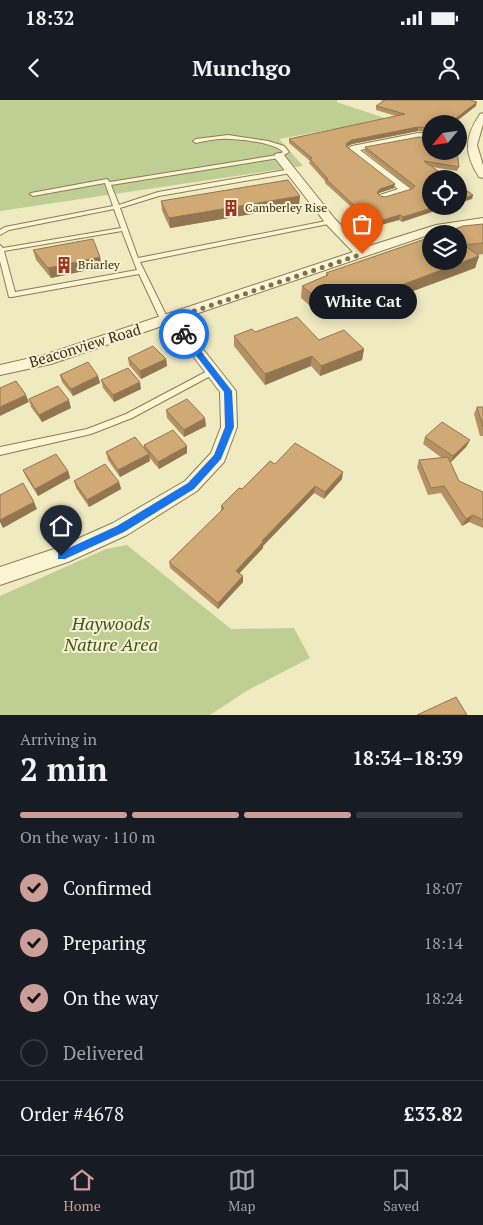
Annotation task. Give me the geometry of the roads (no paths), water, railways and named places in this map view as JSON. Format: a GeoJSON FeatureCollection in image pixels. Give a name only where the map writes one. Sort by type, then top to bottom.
{"type":"FeatureCollection","features":[{"type":"Feature","properties":{"kind":"street"},"geometry":{"type":"LineString","coordinates":[[483,116],[473,132],[471,140],[475,161],[483,176]]}},
{"type":"Feature","properties":{"kind":"street"},"geometry":{"type":"LineString","coordinates":[[384,197],[406,190],[352,149],[422,136]]}},
{"type":"Feature","properties":{"kind":"street"},"geometry":{"type":"LineString","coordinates":[[468,140],[483,142]]}},
{"type":"Feature","properties":{"kind":"street"},"geometry":{"type":"LineString","coordinates":[[279,156],[331,222],[362,254]]}},
{"type":"Feature","properties":{"kind":"street","name":"Beaconview Road"},"geometry":{"type":"LineString","coordinates":[[0,370],[46,360],[165,321],[362,254],[402,238],[436,229],[483,222]]}},
{"type":"Feature","properties":{"kind":"street"},"geometry":{"type":"LineString","coordinates":[[0,576],[61,556],[112,533],[191,486],[218,457],[230,427],[228,391],[183,334],[165,321]]}},
{"type":"Feature","properties":{"kind":"lane"},"geometry":{"type":"LineString","coordinates":[[108,184],[279,156],[286,152],[282,147],[266,142],[228,137],[196,141]]}},
{"type":"Feature","properties":{"kind":"lane"},"geometry":{"type":"LineString","coordinates":[[0,233],[7,228],[117,207],[158,194],[291,172]]}},
{"type":"Feature","properties":{"kind":"lane"},"geometry":{"type":"LineString","coordinates":[[34,194],[107,181],[136,260],[165,321]]}},
{"type":"Feature","properties":{"kind":"lane"},"geometry":{"type":"LineString","coordinates":[[136,260],[331,222]]}},
{"type":"Feature","properties":{"kind":"lane"},"geometry":{"type":"LineString","coordinates":[[125,230],[1,248],[12,295],[141,271]]}},
{"type":"Feature","properties":{"kind":"lane"},"geometry":{"type":"LineString","coordinates":[[0,451],[88,432],[129,416],[213,371]]}},
{"type":"Feature","properties":{"kind":"place","name":"Camberley Rise"},"geometry":{"type":"Point","coordinates":[231,208]}},
{"type":"Feature","properties":{"kind":"place","name":"White Cat"},"geometry":{"type":"Point","coordinates":[362,254]}},
{"type":"Feature","properties":{"kind":"place","name":"Briarley"},"geometry":{"type":"Point","coordinates":[64,265]}},
{"type":"Feature","properties":{"kind":"park label","name":"Haywoods Nature Area"},"geometry":{"type":"Point","coordinates":[111,634]}}]}
